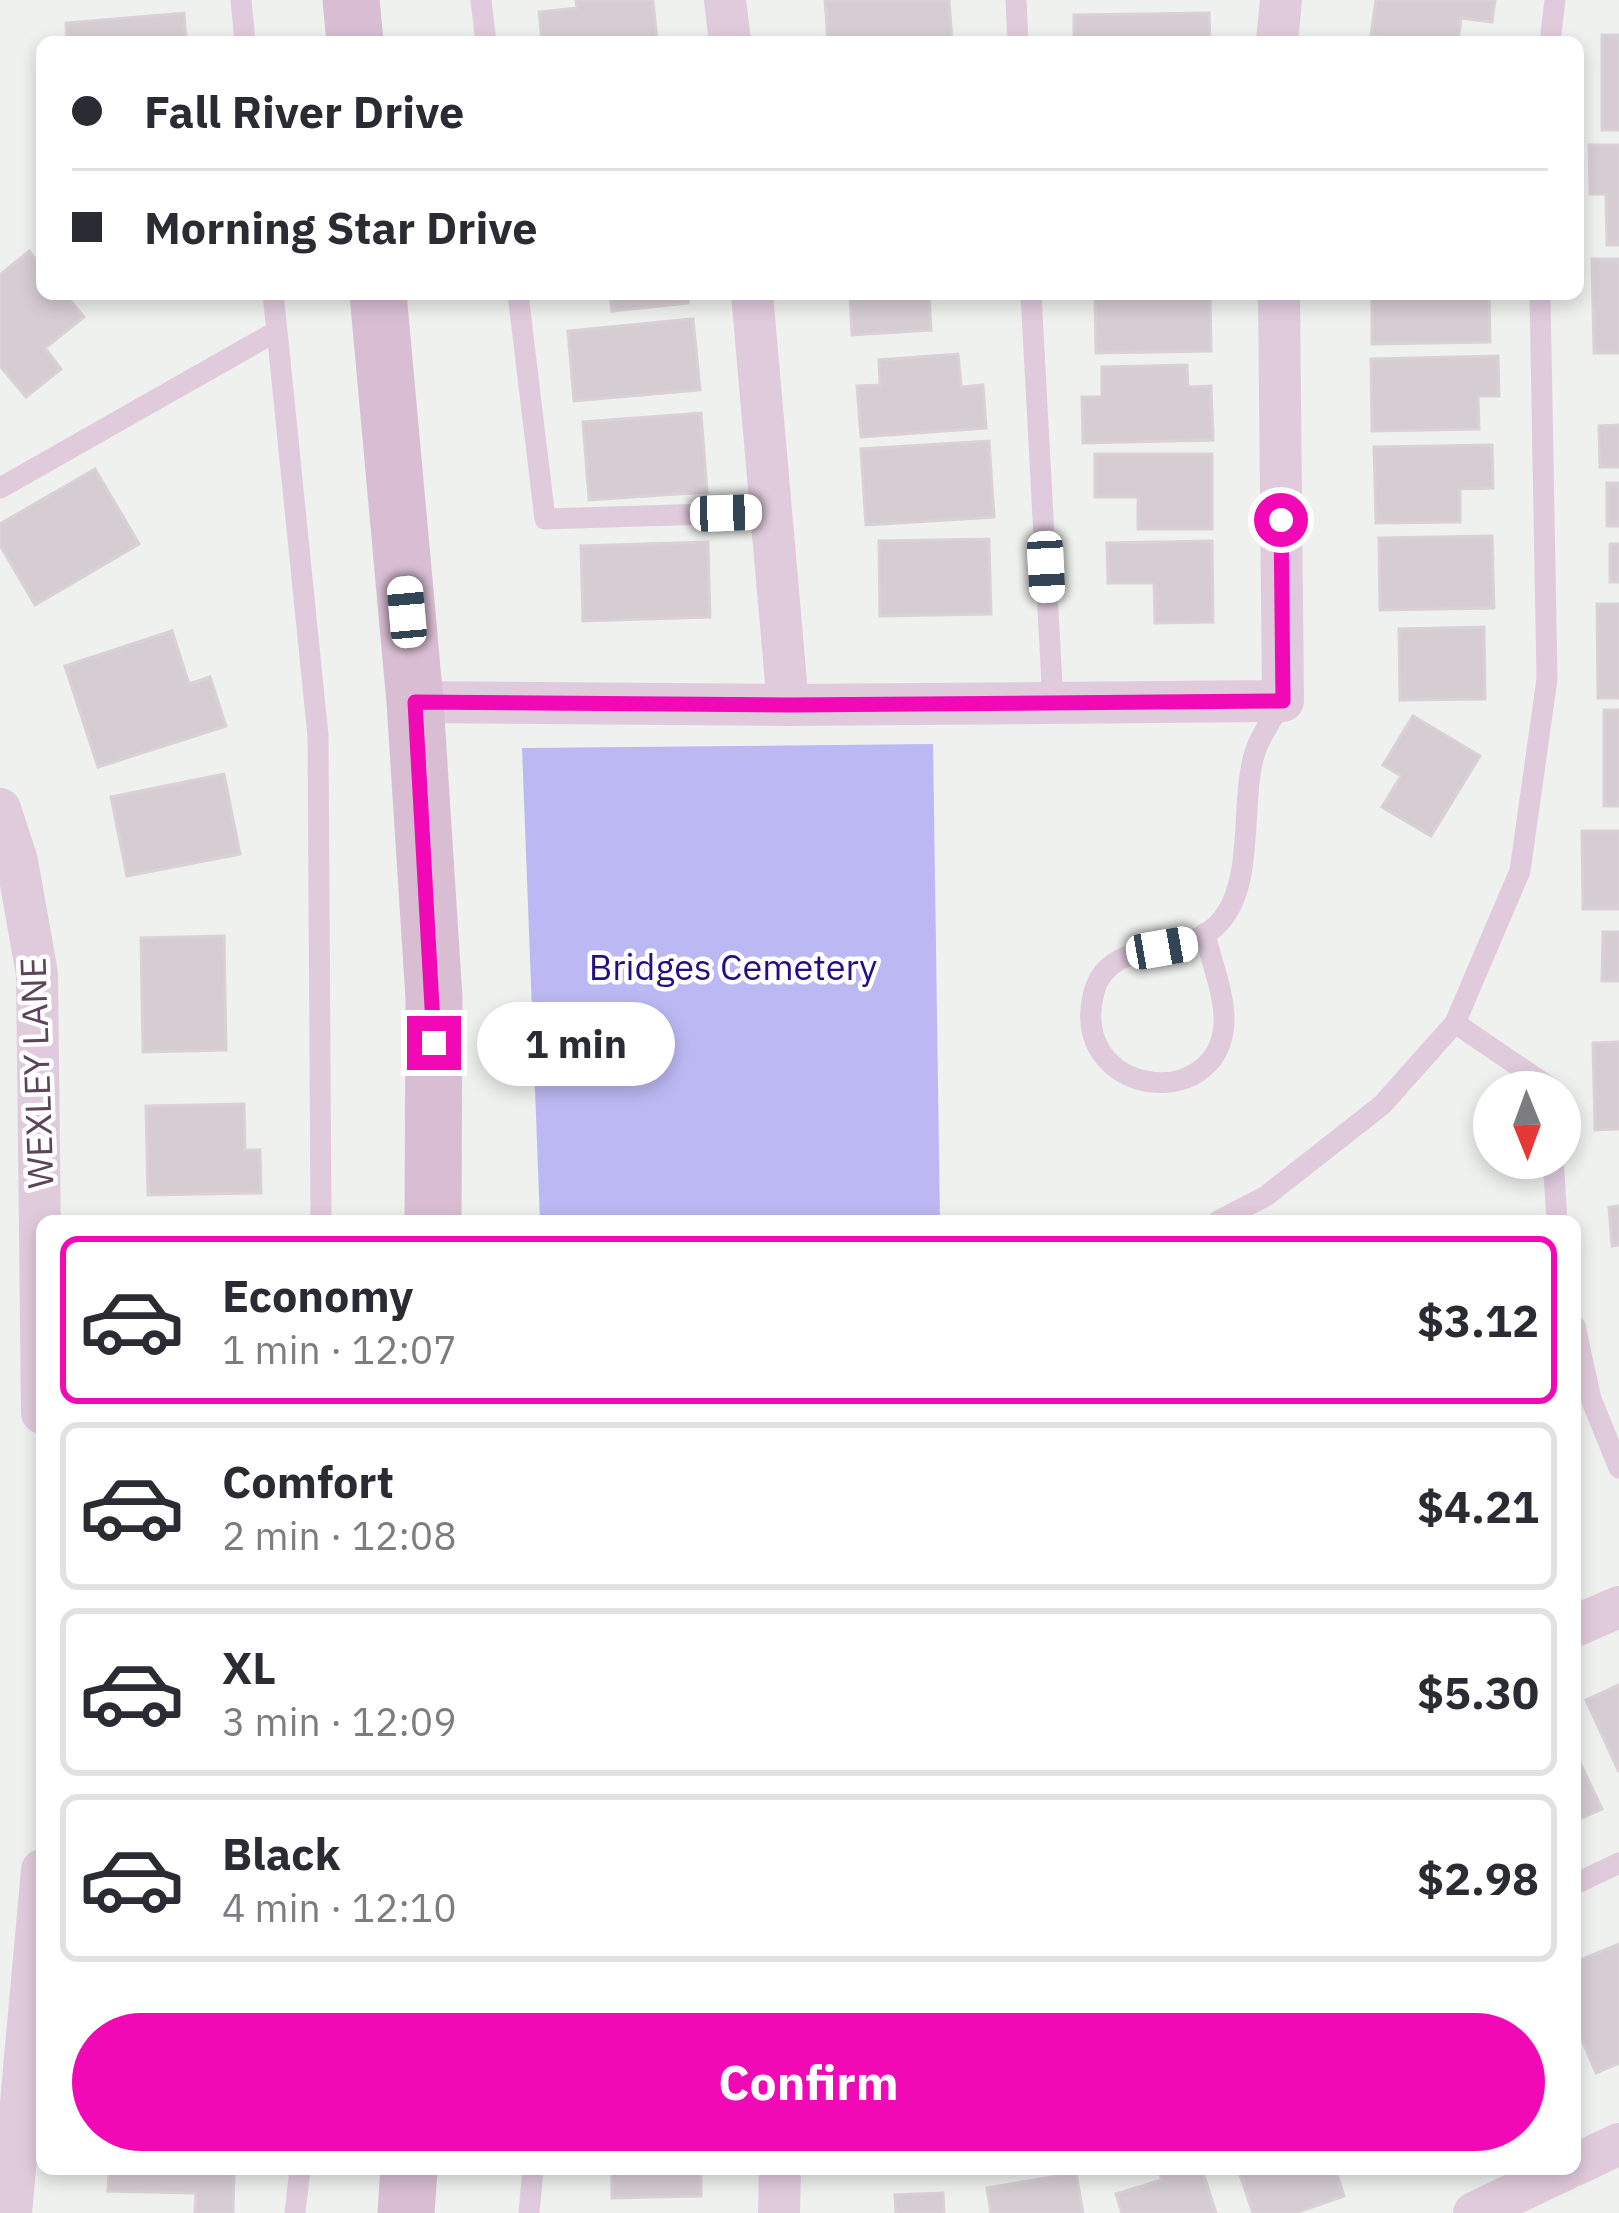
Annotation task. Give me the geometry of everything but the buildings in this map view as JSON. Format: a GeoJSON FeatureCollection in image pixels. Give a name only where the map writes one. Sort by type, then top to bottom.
{"type":"FeatureCollection","features":[{"type":"Feature","properties":{"kind":"street"},"geometry":{"type":"LineString","coordinates":[[351,0],[354,36]]}},
{"type":"Feature","properties":{"kind":"street"},"geometry":{"type":"LineString","coordinates":[[725,0],[729,36]]}},
{"type":"Feature","properties":{"kind":"street"},"geometry":{"type":"LineString","coordinates":[[1277,36],[1281,0]]}},
{"type":"Feature","properties":{"kind":"street"},"geometry":{"type":"LineString","coordinates":[[379,300],[415,702],[434,998],[433,1215]]}},
{"type":"Feature","properties":{"kind":"street"},"geometry":{"type":"LineString","coordinates":[[753,300],[788,705]]}},
{"type":"Feature","properties":{"kind":"street"},"geometry":{"type":"LineString","coordinates":[[415,702],[1283,701],[1279,300]]}},
{"type":"Feature","properties":{"kind":"street","name":"WEXLEY LANE"},"geometry":{"type":"LineString","coordinates":[[0,809],[17,861],[37,974],[40,1215]]}},
{"type":"Feature","properties":{"kind":"street"},"geometry":{"type":"LineString","coordinates":[[1581,1623],[1619,1607]]}},
{"type":"Feature","properties":{"kind":"street"},"geometry":{"type":"LineString","coordinates":[[10,2213],[36,1996]]}},
{"type":"Feature","properties":{"kind":"street"},"geometry":{"type":"LineString","coordinates":[[1581,2162],[1619,2144]]}},
{"type":"Feature","properties":{"kind":"street"},"geometry":{"type":"LineString","coordinates":[[406,2213],[409,2175]]}},
{"type":"Feature","properties":{"kind":"street"},"geometry":{"type":"LineString","coordinates":[[779,2213],[780,2175]]}},
{"type":"Feature","properties":{"kind":"street"},"geometry":{"type":"LineString","coordinates":[[1474,2213],[1553,2175]]}},
{"type":"Feature","properties":{"kind":"lane"},"geometry":{"type":"LineString","coordinates":[[241,0],[244,36]]}},
{"type":"Feature","properties":{"kind":"lane"},"geometry":{"type":"LineString","coordinates":[[481,0],[485,36]]}},
{"type":"Feature","properties":{"kind":"lane"},"geometry":{"type":"LineString","coordinates":[[1016,0],[1018,36]]}},
{"type":"Feature","properties":{"kind":"lane"},"geometry":{"type":"LineString","coordinates":[[1551,36],[1555,0]]}},
{"type":"Feature","properties":{"kind":"lane"},"geometry":{"type":"LineString","coordinates":[[274,300],[318,736],[321,1215]]}},
{"type":"Feature","properties":{"kind":"lane"},"geometry":{"type":"LineString","coordinates":[[519,300],[545,518],[771,512]]}},
{"type":"Feature","properties":{"kind":"lane"},"geometry":{"type":"LineString","coordinates":[[1031,300],[1053,703]]}},
{"type":"Feature","properties":{"kind":"lane"},"geometry":{"type":"LineString","coordinates":[[1230,1215],[1266,1196],[1382,1106],[1455,1023],[1520,871],[1547,679],[1540,300]]}},
{"type":"Feature","properties":{"kind":"lane"},"geometry":{"type":"LineString","coordinates":[[0,488],[277,331]]}},
{"type":"Feature","properties":{"kind":"lane"},"geometry":{"type":"LineString","coordinates":[[1205,933],[1224,1024],[1216,1052],[1195,1073],[1166,1085],[1134,1081],[1107,1062],[1090,1031],[1094,989],[1111,963],[1136,952],[1189,943],[1205,933],[1218,925],[1237,890],[1256,751],[1283,701]]}},
{"type":"Feature","properties":{"kind":"lane"},"geometry":{"type":"LineString","coordinates":[[1455,1023],[1526,1071]]}},
{"type":"Feature","properties":{"kind":"lane"},"geometry":{"type":"LineString","coordinates":[[1554,1179],[1557,1215]]}},
{"type":"Feature","properties":{"kind":"lane"},"geometry":{"type":"LineString","coordinates":[[1581,1354],[1591,1400],[1619,1468]]}},
{"type":"Feature","properties":{"kind":"lane"},"geometry":{"type":"LineString","coordinates":[[1581,1881],[1619,1863]]}},
{"type":"Feature","properties":{"kind":"lane"},"geometry":{"type":"LineString","coordinates":[[295,2213],[299,2175]]}},
{"type":"Feature","properties":{"kind":"lane"},"geometry":{"type":"LineString","coordinates":[[530,2213],[532,2175]]}},
{"type":"Feature","properties":{"kind":"green space","name":"Bridges Cemetery"},"geometry":{"type":"Polygon","coordinates":[[[933,744],[940,1215],[540,1215],[522,748],[933,744]]]}},
{"type":"Feature","properties":{"kind":"route"},"geometry":{"type":"LineString","coordinates":[[434,1043],[415,702],[1283,701],[1281,520]]}}]}
